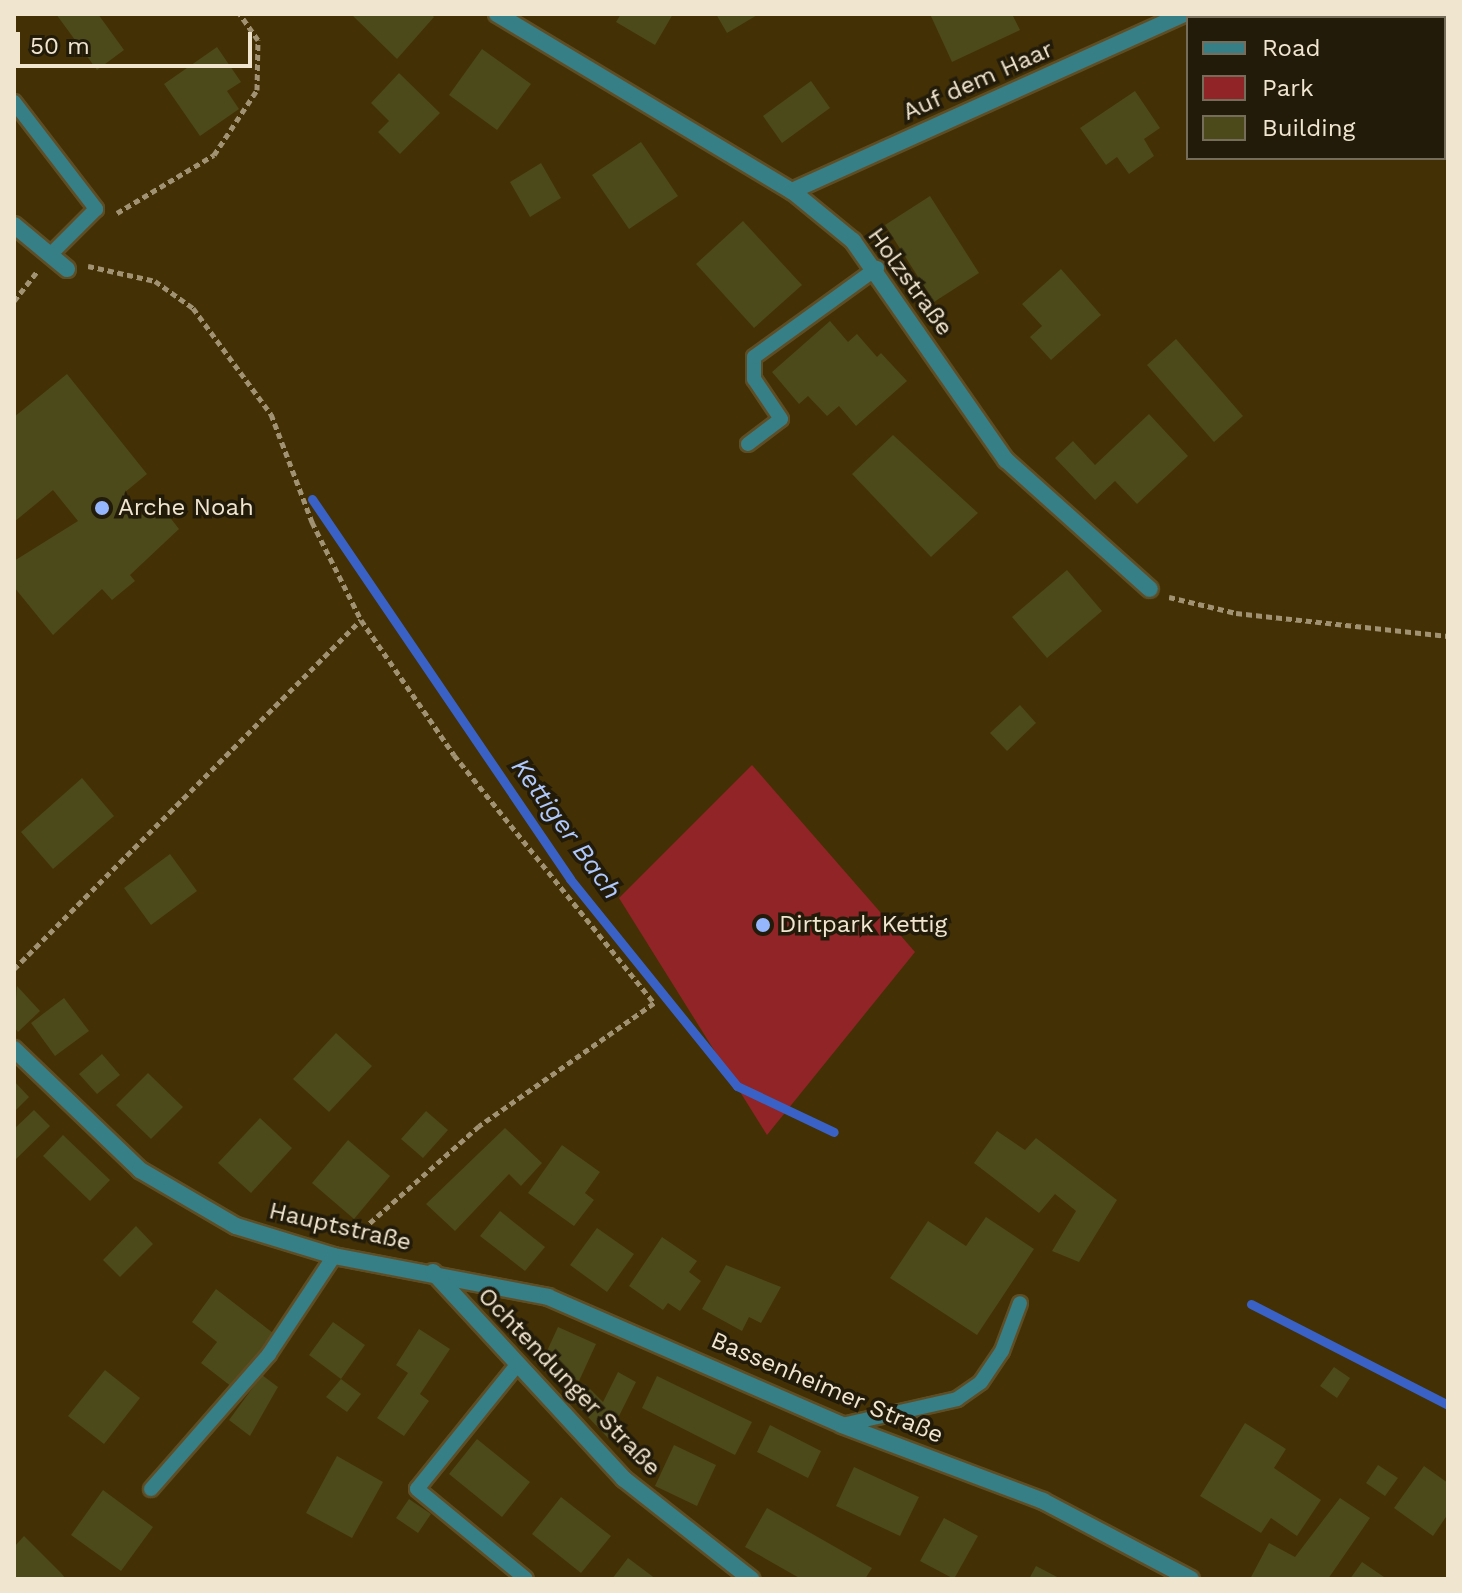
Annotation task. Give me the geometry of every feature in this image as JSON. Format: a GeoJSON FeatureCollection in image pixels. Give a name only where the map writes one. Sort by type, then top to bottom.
{"type":"FeatureCollection","features":[{"type":"Feature","properties":{"kind":"street","name":"Holzstraße"},"geometry":{"type":"LineString","coordinates":[[497,14],[792,191],[877,268],[1006,460],[1150,589]]}},
{"type":"Feature","properties":{"kind":"street","name":"Auf dem Haar"},"geometry":{"type":"LineString","coordinates":[[792,191],[1184,14]]}},
{"type":"Feature","properties":{"kind":"street"},"geometry":{"type":"LineString","coordinates":[[14,225],[53,252],[67,269]]}},
{"type":"Feature","properties":{"kind":"street","name":"Hauptstraße"},"geometry":{"type":"LineString","coordinates":[[14,1049],[102,1138],[185,1201],[282,1243],[334,1256],[433,1272]]}},
{"type":"Feature","properties":{"kind":"street","name":"Ochtendunger Straße"},"geometry":{"type":"LineString","coordinates":[[433,1272],[624,1479],[751,1579]]}},
{"type":"Feature","properties":{"kind":"street","name":"Bassenheimer Straße"},"geometry":{"type":"LineString","coordinates":[[433,1272],[548,1297],[842,1425],[1081,1517],[1191,1579]]}},
{"type":"Feature","properties":{"kind":"lane"},"geometry":{"type":"LineString","coordinates":[[14,102],[96,209],[53,252]]}},
{"type":"Feature","properties":{"kind":"lane"},"geometry":{"type":"LineString","coordinates":[[748,444],[781,419],[754,379],[754,357],[877,268]]}},
{"type":"Feature","properties":{"kind":"lane"},"geometry":{"type":"LineString","coordinates":[[151,1489],[269,1354],[334,1256]]}},
{"type":"Feature","properties":{"kind":"lane"},"geometry":{"type":"LineString","coordinates":[[842,1425],[957,1399],[981,1382],[1002,1351],[1020,1303]]}},
{"type":"Feature","properties":{"kind":"lane"},"geometry":{"type":"LineString","coordinates":[[517,1365],[417,1489],[526,1579]]}},
{"type":"Feature","properties":{"kind":"path"},"geometry":{"type":"LineString","coordinates":[[96,209],[123,215],[214,155],[257,90],[258,40],[240,14]]}},
{"type":"Feature","properties":{"kind":"path"},"geometry":{"type":"LineString","coordinates":[[14,301],[53,252]]}},
{"type":"Feature","properties":{"kind":"path"},"geometry":{"type":"LineString","coordinates":[[67,269],[122,268],[193,308],[271,414],[312,522],[361,620],[454,755],[654,1003],[479,1126],[334,1256]]}},
{"type":"Feature","properties":{"kind":"path"},"geometry":{"type":"LineString","coordinates":[[1150,589],[1236,613],[1448,636]]}},
{"type":"Feature","properties":{"kind":"path"},"geometry":{"type":"LineString","coordinates":[[14,969],[361,620]]}},
{"type":"Feature","properties":{"kind":"green space","name":"Dirtpark Kettig"},"geometry":{"type":"Polygon","coordinates":[[[752,765],[915,952],[767,1135],[619,898],[752,765]]]}},
{"type":"Feature","properties":{"kind":"building"},"geometry":{"type":"Polygon","coordinates":[[[56,14],[98,14],[124,50],[97,70],[56,14]]]}},
{"type":"Feature","properties":{"kind":"building"},"geometry":{"type":"Polygon","coordinates":[[[351,14],[431,14],[434,17],[397,59],[351,14]]]}},
{"type":"Feature","properties":{"kind":"building"},"geometry":{"type":"Polygon","coordinates":[[[621,14],[673,14],[655,45],[616,22],[621,14]]]}},
{"type":"Feature","properties":{"kind":"building"},"geometry":{"type":"Polygon","coordinates":[[[716,14],[759,14],[727,33],[716,14]]]}},
{"type":"Feature","properties":{"kind":"building"},"geometry":{"type":"Polygon","coordinates":[[[930,14],[1012,14],[1020,30],[952,62],[930,14]]]}},
{"type":"Feature","properties":{"kind":"building"},"geometry":{"type":"Polygon","coordinates":[[[217,47],[241,82],[227,91],[239,109],[200,136],[164,84],[217,47]]]}},
{"type":"Feature","properties":{"kind":"building"},"geometry":{"type":"Polygon","coordinates":[[[482,49],[531,84],[497,130],[449,95],[482,49]]]}},
{"type":"Feature","properties":{"kind":"building"},"geometry":{"type":"Polygon","coordinates":[[[399,73],[440,113],[400,154],[378,132],[389,121],[371,103],[399,73]]]}},
{"type":"Feature","properties":{"kind":"building"},"geometry":{"type":"Polygon","coordinates":[[[811,81],[830,108],[782,143],[763,116],[811,81]]]}},
{"type":"Feature","properties":{"kind":"building"},"geometry":{"type":"Polygon","coordinates":[[[1135,91],[1160,128],[1144,139],[1154,156],[1129,174],[1117,157],[1106,165],[1080,128],[1135,91]]]}},
{"type":"Feature","properties":{"kind":"building"},"geometry":{"type":"Polygon","coordinates":[[[641,142],[678,196],[629,229],[592,175],[641,142]]]}},
{"type":"Feature","properties":{"kind":"building"},"geometry":{"type":"Polygon","coordinates":[[[541,163],[561,198],[530,217],[510,182],[541,163]]]}},
{"type":"Feature","properties":{"kind":"building"},"geometry":{"type":"Polygon","coordinates":[[[930,196],[979,273],[934,302],[885,225],[930,196]]]}},
{"type":"Feature","properties":{"kind":"building"},"geometry":{"type":"Polygon","coordinates":[[[743,221],[802,285],[754,328],[696,264],[743,221]]]}},
{"type":"Feature","properties":{"kind":"building"},"geometry":{"type":"Polygon","coordinates":[[[1061,269],[1101,315],[1051,360],[1030,337],[1042,326],[1022,304],[1061,269]]]}},
{"type":"Feature","properties":{"kind":"building"},"geometry":{"type":"Polygon","coordinates":[[[830,321],[848,342],[857,334],[877,357],[881,353],[907,381],[856,426],[839,406],[827,416],[808,396],[799,404],[772,372],[830,321]]]}},
{"type":"Feature","properties":{"kind":"building"},"geometry":{"type":"Polygon","coordinates":[[[1176,339],[1243,416],[1214,442],[1147,365],[1176,339]]]}},
{"type":"Feature","properties":{"kind":"building","name":"Arche Noah"},"geometry":{"type":"Polygon","coordinates":[[[67,374],[147,474],[124,493],[142,515],[158,502],[179,529],[130,575],[135,581],[112,600],[102,589],[53,635],[14,587],[14,561],[78,521],[53,490],[14,522],[14,417],[67,374]]]}},
{"type":"Feature","properties":{"kind":"building"},"geometry":{"type":"Polygon","coordinates":[[[1149,414],[1188,456],[1137,504],[1115,481],[1095,500],[1055,458],[1073,441],[1095,465],[1149,414]]]}},
{"type":"Feature","properties":{"kind":"building"},"geometry":{"type":"Polygon","coordinates":[[[893,435],[978,513],[931,557],[852,474],[893,435]]]}},
{"type":"Feature","properties":{"kind":"building"},"geometry":{"type":"Polygon","coordinates":[[[1067,570],[1102,611],[1047,658],[1012,617],[1067,570]]]}},
{"type":"Feature","properties":{"kind":"building"},"geometry":{"type":"Polygon","coordinates":[[[1020,705],[1036,723],[1007,751],[990,733],[1020,705]]]}},
{"type":"Feature","properties":{"kind":"building"},"geometry":{"type":"Polygon","coordinates":[[[82,778],[114,816],[53,869],[21,832],[82,778]]]}},
{"type":"Feature","properties":{"kind":"building"},"geometry":{"type":"Polygon","coordinates":[[[170,854],[197,891],[151,925],[124,888],[170,854]]]}},
{"type":"Feature","properties":{"kind":"building"},"geometry":{"type":"Polygon","coordinates":[[[17,986],[40,1011],[18,1032],[14,1027],[17,986]]]}},
{"type":"Feature","properties":{"kind":"building"},"geometry":{"type":"Polygon","coordinates":[[[64,998],[89,1031],[55,1056],[31,1023],[64,998]]]}},
{"type":"Feature","properties":{"kind":"building"},"geometry":{"type":"Polygon","coordinates":[[[336,1033],[372,1066],[329,1112],[293,1079],[336,1033]]]}},
{"type":"Feature","properties":{"kind":"building"},"geometry":{"type":"Polygon","coordinates":[[[102,1054],[120,1075],[97,1094],[79,1074],[102,1054]]]}},
{"type":"Feature","properties":{"kind":"building"},"geometry":{"type":"Polygon","coordinates":[[[148,1073],[183,1107],[151,1139],[116,1105],[148,1073]]]}},
{"type":"Feature","properties":{"kind":"building"},"geometry":{"type":"Polygon","coordinates":[[[14,1081],[29,1097],[14,1112],[14,1081]]]}},
{"type":"Feature","properties":{"kind":"building"},"geometry":{"type":"Polygon","coordinates":[[[34,1110],[50,1126],[14,1161],[14,1129],[34,1110]]]}},
{"type":"Feature","properties":{"kind":"building"},"geometry":{"type":"Polygon","coordinates":[[[426,1111],[448,1130],[423,1158],[401,1139],[426,1111]]]}},
{"type":"Feature","properties":{"kind":"building"},"geometry":{"type":"Polygon","coordinates":[[[260,1118],[292,1148],[251,1193],[218,1163],[260,1118]]]}},
{"type":"Feature","properties":{"kind":"building"},"geometry":{"type":"Polygon","coordinates":[[[505,1128],[542,1163],[521,1186],[509,1174],[455,1231],[426,1204],[505,1128]]]}},
{"type":"Feature","properties":{"kind":"building"},"geometry":{"type":"Polygon","coordinates":[[[997,1131],[1025,1150],[1036,1138],[1117,1200],[1079,1262],[1052,1251],[1076,1211],[1055,1194],[1039,1213],[974,1163],[997,1131]]]}},
{"type":"Feature","properties":{"kind":"building"},"geometry":{"type":"Polygon","coordinates":[[[63,1135],[110,1180],[90,1201],[43,1156],[63,1135]]]}},
{"type":"Feature","properties":{"kind":"building"},"geometry":{"type":"Polygon","coordinates":[[[348,1140],[390,1176],[354,1219],[312,1183],[348,1140]]]}},
{"type":"Feature","properties":{"kind":"building"},"geometry":{"type":"Polygon","coordinates":[[[562,1145],[600,1172],[585,1193],[594,1200],[574,1226],[528,1193],[562,1145]]]}},
{"type":"Feature","properties":{"kind":"building"},"geometry":{"type":"Polygon","coordinates":[[[500,1211],[545,1247],[525,1271],[480,1236],[500,1211]]]}},
{"type":"Feature","properties":{"kind":"building"},"geometry":{"type":"Polygon","coordinates":[[[986,1217],[1034,1249],[977,1335],[890,1278],[928,1221],[966,1246],[986,1217]]]}},
{"type":"Feature","properties":{"kind":"building"},"geometry":{"type":"Polygon","coordinates":[[[136,1226],[153,1244],[120,1277],[103,1260],[136,1226]]]}},
{"type":"Feature","properties":{"kind":"building"},"geometry":{"type":"Polygon","coordinates":[[[597,1228],[634,1254],[607,1292],[570,1265],[597,1228]]]}},
{"type":"Feature","properties":{"kind":"building"},"geometry":{"type":"Polygon","coordinates":[[[662,1237],[697,1261],[689,1272],[701,1281],[680,1311],[668,1303],[663,1310],[629,1286],[662,1237]]]}},
{"type":"Feature","properties":{"kind":"building"},"geometry":{"type":"Polygon","coordinates":[[[726,1265],[781,1287],[761,1323],[749,1317],[742,1331],[702,1309],[726,1265]]]}},
{"type":"Feature","properties":{"kind":"building"},"geometry":{"type":"Polygon","coordinates":[[[216,1289],[273,1333],[232,1387],[201,1363],[217,1342],[192,1322],[216,1289]]]}},
{"type":"Feature","properties":{"kind":"building"},"geometry":{"type":"Polygon","coordinates":[[[333,1322],[365,1345],[341,1379],[309,1355],[333,1322]]]}},
{"type":"Feature","properties":{"kind":"building"},"geometry":{"type":"Polygon","coordinates":[[[558,1327],[596,1344],[579,1381],[541,1364],[558,1327]]]}},
{"type":"Feature","properties":{"kind":"building"},"geometry":{"type":"Polygon","coordinates":[[[419,1329],[450,1349],[420,1394],[429,1401],[404,1436],[377,1418],[408,1373],[396,1365],[419,1329]]]}},
{"type":"Feature","properties":{"kind":"building"},"geometry":{"type":"Polygon","coordinates":[[[1334,1367],[1350,1378],[1337,1398],[1320,1386],[1334,1367]]]}},
{"type":"Feature","properties":{"kind":"building"},"geometry":{"type":"Polygon","coordinates":[[[105,1370],[140,1398],[104,1444],[68,1416],[105,1370]]]}},
{"type":"Feature","properties":{"kind":"building"},"geometry":{"type":"Polygon","coordinates":[[[618,1372],[636,1382],[608,1438],[570,1398],[585,1384],[603,1402],[618,1372]]]}},
{"type":"Feature","properties":{"kind":"building"},"geometry":{"type":"Polygon","coordinates":[[[262,1375],[278,1387],[250,1436],[229,1420],[262,1375]]]}},
{"type":"Feature","properties":{"kind":"building"},"geometry":{"type":"Polygon","coordinates":[[[657,1376],[752,1422],[735,1455],[642,1408],[657,1376]]]}},
{"type":"Feature","properties":{"kind":"building"},"geometry":{"type":"Polygon","coordinates":[[[341,1379],[361,1394],[347,1412],[326,1397],[341,1379]]]}},
{"type":"Feature","properties":{"kind":"building"},"geometry":{"type":"Polygon","coordinates":[[[1245,1423],[1286,1449],[1274,1468],[1321,1500],[1297,1536],[1271,1518],[1261,1533],[1200,1496],[1245,1423]]]}},
{"type":"Feature","properties":{"kind":"building"},"geometry":{"type":"Polygon","coordinates":[[[770,1425],[821,1451],[808,1478],[757,1452],[770,1425]]]}},
{"type":"Feature","properties":{"kind":"building"},"geometry":{"type":"Polygon","coordinates":[[[477,1439],[530,1482],[502,1517],[449,1474],[477,1439]]]}},
{"type":"Feature","properties":{"kind":"building"},"geometry":{"type":"Polygon","coordinates":[[[674,1445],[716,1465],[697,1506],[655,1486],[674,1445]]]}},
{"type":"Feature","properties":{"kind":"building"},"geometry":{"type":"Polygon","coordinates":[[[337,1456],[383,1482],[352,1538],[306,1513],[337,1456]]]}},
{"type":"Feature","properties":{"kind":"building"},"geometry":{"type":"Polygon","coordinates":[[[1378,1465],[1398,1478],[1385,1496],[1366,1483],[1378,1465]]]}},
{"type":"Feature","properties":{"kind":"building"},"geometry":{"type":"Polygon","coordinates":[[[1424,1466],[1448,1483],[1448,1514],[1433,1536],[1394,1508],[1424,1466]]]}},
{"type":"Feature","properties":{"kind":"building"},"geometry":{"type":"Polygon","coordinates":[[[854,1467],[919,1497],[900,1536],[836,1506],[854,1467]]]}},
{"type":"Feature","properties":{"kind":"building"},"geometry":{"type":"Polygon","coordinates":[[[103,1490],[153,1527],[121,1571],[71,1535],[103,1490]]]}},
{"type":"Feature","properties":{"kind":"building"},"geometry":{"type":"Polygon","coordinates":[[[561,1497],[611,1536],[581,1573],[532,1534],[561,1497]]]}},
{"type":"Feature","properties":{"kind":"building"},"geometry":{"type":"Polygon","coordinates":[[[1340,1498],[1370,1518],[1328,1579],[1250,1579],[1269,1543],[1295,1557],[1340,1498]]]}},
{"type":"Feature","properties":{"kind":"building"},"geometry":{"type":"Polygon","coordinates":[[[409,1499],[431,1514],[418,1533],[396,1518],[409,1499]]]}},
{"type":"Feature","properties":{"kind":"building"},"geometry":{"type":"Polygon","coordinates":[[[767,1508],[872,1568],[865,1579],[801,1579],[745,1547],[767,1508]]]}},
{"type":"Feature","properties":{"kind":"building"},"geometry":{"type":"Polygon","coordinates":[[[944,1518],[978,1536],[954,1579],[920,1561],[944,1518]]]}},
{"type":"Feature","properties":{"kind":"building"},"geometry":{"type":"Polygon","coordinates":[[[24,1536],[66,1579],[14,1579],[14,1547],[24,1536]]]}},
{"type":"Feature","properties":{"kind":"building"},"geometry":{"type":"Polygon","coordinates":[[[628,1558],[656,1579],[612,1579],[628,1558]]]}},
{"type":"Feature","properties":{"kind":"building"},"geometry":{"type":"Polygon","coordinates":[[[1362,1562],[1387,1579],[1350,1579],[1362,1562]]]}},
{"type":"Feature","properties":{"kind":"building"},"geometry":{"type":"Polygon","coordinates":[[[1036,1566],[1061,1579],[1029,1579],[1036,1566]]]}},
{"type":"Feature","properties":{"kind":"waterway","name":"Kettiger Bach"},"geometry":{"type":"LineString","coordinates":[[312,499],[570,879],[737,1086],[834,1132]]}},
{"type":"Feature","properties":{"kind":"waterway","name":"Kettiger Bach"},"geometry":{"type":"LineString","coordinates":[[1251,1304],[1448,1405]]}},
{"type":"Feature","properties":{"kind":"place","name":"Arche Noah"},"geometry":{"type":"Point","coordinates":[102,508]}},
{"type":"Feature","properties":{"kind":"place","name":"Dirtpark Kettig"},"geometry":{"type":"Point","coordinates":[763,925]}}]}
